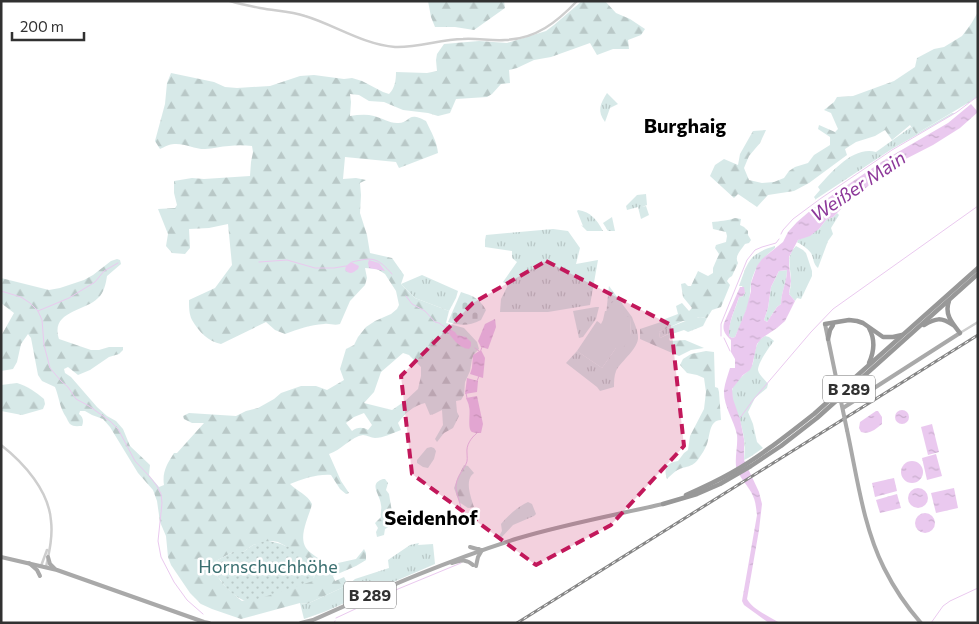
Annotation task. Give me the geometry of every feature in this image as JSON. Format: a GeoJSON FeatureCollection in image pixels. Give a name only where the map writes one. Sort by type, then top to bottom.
{"type":"FeatureCollection","features":[{"type":"Feature","properties":{"kind":"highway","name":"B 289"},"geometry":{"type":"LineString","coordinates":[[814,417],[978,268]]}},
{"type":"Feature","properties":{"kind":"highway","name":"B 289"},"geometry":{"type":"LineString","coordinates":[[663,504],[677,500],[734,474],[779,444],[814,417],[978,274]]}},
{"type":"Feature","properties":{"kind":"highway"},"geometry":{"type":"LineString","coordinates":[[950,299],[947,311],[953,325],[960,333]]}},
{"type":"Feature","properties":{"kind":"highway"},"geometry":{"type":"LineString","coordinates":[[916,329],[937,319],[944,320],[953,325]]}},
{"type":"Feature","properties":{"kind":"highway"},"geometry":{"type":"LineString","coordinates":[[825,325],[853,320],[864,323],[884,337],[903,335]]}},
{"type":"Feature","properties":{"kind":"highway"},"geometry":{"type":"LineString","coordinates":[[828,339],[830,330],[835,324]]}},
{"type":"Feature","properties":{"kind":"highway"},"geometry":{"type":"LineString","coordinates":[[867,367],[872,357],[873,345],[871,332],[868,327]]}},
{"type":"Feature","properties":{"kind":"main road"},"geometry":{"type":"LineString","coordinates":[[825,325],[862,503],[874,545],[883,567],[901,598],[921,623]]}},
{"type":"Feature","properties":{"kind":"main road"},"geometry":{"type":"LineString","coordinates":[[842,408],[960,333]]}},
{"type":"Feature","properties":{"kind":"main road","name":"B 289"},"geometry":{"type":"LineString","coordinates":[[300,623],[313,620],[484,549],[556,528],[663,504]]}},
{"type":"Feature","properties":{"kind":"main road"},"geometry":{"type":"LineString","coordinates":[[470,547],[484,549]]}},
{"type":"Feature","properties":{"kind":"main road"},"geometry":{"type":"LineString","coordinates":[[440,566],[465,560],[475,565],[484,549]]}},
{"type":"Feature","properties":{"kind":"main road"},"geometry":{"type":"LineString","coordinates":[[1,557],[57,570],[209,623]]}},
{"type":"Feature","properties":{"kind":"main road"},"geometry":{"type":"LineString","coordinates":[[48,557],[50,564],[57,570]]}},
{"type":"Feature","properties":{"kind":"main road"},"geometry":{"type":"LineString","coordinates":[[29,564],[40,576]]}},
{"type":"Feature","properties":{"kind":"street"},"geometry":{"type":"LineString","coordinates":[[230,1],[305,16],[353,36],[394,47],[415,46],[457,39],[507,40],[524,37],[546,28],[577,1]]}},
{"type":"Feature","properties":{"kind":"street"},"geometry":{"type":"LineString","coordinates":[[960,333],[978,322]]}},
{"type":"Feature","properties":{"kind":"street"},"geometry":{"type":"LineString","coordinates":[[1,445],[24,467],[37,483],[46,499],[51,522],[48,557],[43,567]]}},
{"type":"Feature","properties":{"kind":"street"},"geometry":{"type":"LineString","coordinates":[[43,567],[50,542]]}},
{"type":"Feature","properties":{"kind":"highlighted area"},"geometry":{"type":"Polygon","coordinates":[[[546,261],[671,325],[684,446],[611,525],[536,565],[412,474],[401,376],[473,303],[546,261]]]}},
{"type":"Feature","properties":{"kind":"green space"},"geometry":{"type":"Polygon","coordinates":[[[428,1],[504,1],[505,8],[474,30],[455,27],[435,27],[428,1]]]}},
{"type":"Feature","properties":{"kind":"green space"},"geometry":{"type":"Polygon","coordinates":[[[582,1],[605,1],[616,13],[630,19],[645,29],[641,35],[628,40],[629,49],[613,49],[597,55],[590,43],[551,57],[534,60],[509,70],[510,83],[501,84],[487,97],[456,99],[450,113],[438,116],[403,110],[384,102],[369,101],[359,95],[350,94],[350,116],[371,115],[397,123],[405,122],[412,117],[426,121],[438,153],[399,168],[396,162],[345,157],[343,179],[356,178],[366,180],[360,183],[360,213],[370,253],[392,258],[404,275],[401,284],[415,298],[449,311],[446,323],[464,328],[477,342],[479,349],[472,359],[470,371],[465,382],[464,395],[461,400],[456,401],[459,416],[453,428],[444,433],[437,442],[435,439],[443,425],[442,410],[430,415],[425,403],[421,404],[403,416],[398,423],[401,430],[378,438],[364,435],[359,436],[329,454],[341,481],[349,493],[346,494],[340,489],[331,475],[315,476],[290,484],[305,495],[312,504],[303,538],[306,548],[310,552],[329,565],[356,559],[364,549],[366,560],[333,576],[335,581],[344,577],[348,585],[307,604],[300,603],[241,619],[201,604],[190,593],[171,565],[168,557],[166,536],[160,522],[157,501],[153,490],[138,473],[110,427],[103,419],[85,411],[80,411],[79,414],[83,419],[82,426],[70,424],[62,410],[55,387],[42,381],[38,375],[31,338],[28,334],[21,344],[17,362],[13,369],[1,371],[1,336],[14,313],[1,303],[1,278],[49,290],[84,280],[111,261],[120,260],[121,264],[107,276],[100,296],[92,303],[64,317],[59,323],[58,330],[59,339],[91,350],[123,347],[123,350],[119,354],[109,357],[90,370],[78,375],[68,367],[64,369],[65,373],[71,377],[97,407],[116,421],[123,429],[130,446],[150,465],[149,475],[159,487],[164,485],[166,468],[174,453],[177,453],[204,423],[192,423],[184,419],[183,416],[189,413],[236,416],[258,408],[281,393],[301,386],[316,386],[327,390],[344,380],[340,369],[346,349],[354,345],[366,327],[391,314],[399,305],[396,291],[385,274],[377,269],[365,268],[367,278],[365,285],[350,301],[340,324],[314,325],[285,334],[275,330],[266,322],[221,344],[212,341],[201,332],[191,318],[189,300],[215,288],[232,265],[228,224],[209,228],[189,229],[190,248],[185,254],[172,253],[166,246],[168,234],[158,209],[175,208],[177,205],[174,181],[192,178],[250,176],[253,152],[252,146],[243,145],[205,149],[174,144],[160,149],[155,141],[165,104],[167,83],[171,73],[214,82],[225,87],[237,88],[270,86],[300,76],[314,75],[344,79],[352,78],[389,94],[395,84],[396,72],[427,73],[437,71],[437,54],[444,44],[479,41],[507,43],[546,31],[582,1]],[[403,353],[381,372],[374,392],[364,403],[392,410],[418,389],[421,367],[409,355],[403,353]],[[364,413],[346,423],[352,431],[360,428],[368,430],[372,425],[364,413]],[[272,541],[253,545],[243,552],[233,552],[210,564],[217,576],[242,601],[314,578],[315,572],[310,560],[295,551],[272,541]]]}},
{"type":"Feature","properties":{"kind":"green space"},"geometry":{"type":"Polygon","coordinates":[[[978,12],[978,97],[916,134],[910,125],[892,140],[885,130],[875,136],[856,142],[845,149],[847,155],[809,183],[794,191],[768,195],[757,207],[738,194],[734,198],[710,176],[715,165],[724,159],[738,165],[740,154],[753,131],[766,130],[760,143],[749,156],[744,168],[749,180],[762,183],[774,182],[784,178],[789,171],[808,163],[814,155],[830,145],[830,137],[818,129],[819,125],[835,132],[838,129],[831,113],[824,110],[837,97],[853,96],[894,81],[915,67],[917,58],[934,49],[944,47],[962,36],[978,12]]]}},
{"type":"Feature","properties":{"kind":"green space"},"geometry":{"type":"Polygon","coordinates":[[[607,93],[618,104],[610,108],[605,122],[600,108],[607,93]]]}},
{"type":"Feature","properties":{"kind":"green space"},"geometry":{"type":"Polygon","coordinates":[[[955,113],[892,149],[816,200],[814,197],[820,190],[818,187],[836,168],[851,156],[867,151],[876,152],[911,127],[916,134],[955,113]]]}},
{"type":"Feature","properties":{"kind":"green space"},"geometry":{"type":"Polygon","coordinates":[[[646,194],[647,205],[642,207],[646,206],[649,215],[641,219],[638,207],[627,210],[626,206],[637,195],[646,194]]]}},
{"type":"Feature","properties":{"kind":"green space"},"geometry":{"type":"Polygon","coordinates":[[[578,210],[593,217],[603,231],[587,231],[581,225],[583,226],[578,210]]]}},
{"type":"Feature","properties":{"kind":"green space"},"geometry":{"type":"Polygon","coordinates":[[[837,213],[839,215],[831,228],[833,234],[828,241],[818,268],[814,263],[811,253],[797,242],[819,229],[826,220],[837,213]]]}},
{"type":"Feature","properties":{"kind":"green space"},"geometry":{"type":"Polygon","coordinates":[[[612,217],[615,231],[608,231],[603,223],[612,217]]]}},
{"type":"Feature","properties":{"kind":"green space"},"geometry":{"type":"Polygon","coordinates":[[[735,218],[741,219],[740,225],[748,231],[751,240],[745,244],[737,255],[738,263],[732,276],[727,281],[730,285],[721,307],[712,310],[707,318],[699,317],[690,321],[683,321],[659,332],[660,338],[671,333],[670,341],[685,340],[704,348],[691,350],[679,356],[640,339],[640,329],[678,314],[676,306],[682,303],[689,311],[692,308],[683,297],[681,284],[685,283],[691,286],[698,271],[708,276],[713,273],[713,268],[719,254],[715,248],[716,245],[726,242],[727,236],[726,232],[713,229],[712,222],[735,218]]]}},
{"type":"Feature","properties":{"kind":"green space"},"geometry":{"type":"Polygon","coordinates":[[[553,229],[568,231],[580,248],[576,264],[598,260],[590,305],[548,312],[500,312],[501,299],[508,285],[503,282],[517,262],[512,258],[512,251],[485,247],[486,235],[553,229]]]}},
{"type":"Feature","properties":{"kind":"green space"},"geometry":{"type":"Polygon","coordinates":[[[775,246],[760,263],[755,272],[751,283],[747,308],[735,337],[732,338],[729,336],[732,316],[739,297],[745,293],[742,286],[739,286],[747,265],[759,252],[775,246]]]}},
{"type":"Feature","properties":{"kind":"green space"},"geometry":{"type":"Polygon","coordinates":[[[796,246],[806,253],[812,276],[801,299],[797,298],[795,301],[789,294],[791,281],[789,262],[796,246]]]}},
{"type":"Feature","properties":{"kind":"green space"},"geometry":{"type":"Polygon","coordinates":[[[787,270],[781,304],[767,322],[764,320],[771,287],[779,271],[787,270]]]}},
{"type":"Feature","properties":{"kind":"green space"},"geometry":{"type":"Polygon","coordinates":[[[422,275],[458,291],[449,311],[415,298],[401,284],[422,275]]]}},
{"type":"Feature","properties":{"kind":"green space"},"geometry":{"type":"Polygon","coordinates":[[[609,286],[632,317],[625,320],[606,315],[609,286]]]}},
{"type":"Feature","properties":{"kind":"green space"},"geometry":{"type":"Polygon","coordinates":[[[461,292],[475,298],[486,310],[481,320],[465,325],[448,322],[461,292]]]}},
{"type":"Feature","properties":{"kind":"green space"},"geometry":{"type":"Polygon","coordinates":[[[617,299],[627,312],[622,315],[630,317],[631,337],[621,351],[616,348],[602,368],[577,351],[597,321],[601,324],[605,311],[612,311],[609,309],[610,304],[617,299]]]}},
{"type":"Feature","properties":{"kind":"green space"},"geometry":{"type":"Polygon","coordinates":[[[599,307],[596,319],[583,337],[579,338],[573,311],[599,307]]]}},
{"type":"Feature","properties":{"kind":"green space"},"geometry":{"type":"Polygon","coordinates":[[[630,317],[632,317],[637,329],[638,341],[636,346],[616,371],[614,387],[600,391],[566,363],[577,351],[602,368],[616,348],[631,334],[630,317]]]}},
{"type":"Feature","properties":{"kind":"green space"},"geometry":{"type":"Polygon","coordinates":[[[700,317],[707,318],[703,326],[688,332],[684,330],[670,333],[660,338],[659,332],[679,323],[700,317]]]}},
{"type":"Feature","properties":{"kind":"green space"},"geometry":{"type":"Polygon","coordinates":[[[765,336],[774,341],[762,359],[758,370],[768,384],[767,388],[755,398],[748,412],[757,442],[763,448],[744,460],[744,437],[733,401],[732,391],[736,383],[751,367],[757,344],[765,336]]]}},
{"type":"Feature","properties":{"kind":"green space"},"geometry":{"type":"Polygon","coordinates":[[[706,351],[714,352],[715,387],[718,388],[719,392],[721,420],[712,425],[706,446],[696,461],[676,471],[667,479],[665,471],[667,466],[678,461],[688,450],[690,436],[704,409],[706,392],[704,378],[687,373],[680,365],[683,359],[691,354],[706,351]]]}},
{"type":"Feature","properties":{"kind":"green space"},"geometry":{"type":"Polygon","coordinates":[[[17,383],[44,399],[43,409],[22,415],[1,411],[1,385],[17,383]]]}},
{"type":"Feature","properties":{"kind":"green space"},"geometry":{"type":"Polygon","coordinates":[[[431,447],[436,451],[434,459],[428,468],[423,467],[417,463],[417,460],[427,448],[431,447]]]}},
{"type":"Feature","properties":{"kind":"green space"},"geometry":{"type":"Polygon","coordinates":[[[464,465],[468,466],[474,473],[469,480],[469,484],[474,507],[468,508],[459,502],[454,488],[464,465]]]}},
{"type":"Feature","properties":{"kind":"green space"},"geometry":{"type":"Polygon","coordinates":[[[383,479],[388,483],[386,490],[389,494],[394,524],[385,529],[384,535],[377,537],[376,532],[378,528],[375,523],[381,517],[381,506],[376,484],[383,479]]]}},
{"type":"Feature","properties":{"kind":"green space"},"geometry":{"type":"Polygon","coordinates":[[[528,502],[532,504],[536,514],[513,525],[501,538],[499,536],[502,531],[501,524],[520,506],[528,502]]]}},
{"type":"Feature","properties":{"kind":"green space","name":"Hornschuchhöhe"},"geometry":{"type":"Polygon","coordinates":[[[265,541],[284,545],[310,560],[314,564],[313,581],[249,602],[231,592],[210,564],[233,552],[243,552],[253,545],[265,541]]]}},
{"type":"Feature","properties":{"kind":"green space"},"geometry":{"type":"Polygon","coordinates":[[[419,543],[418,545],[433,544],[435,564],[304,619],[300,603],[307,604],[348,585],[355,579],[389,568],[388,560],[410,545],[419,543]]]}},
{"type":"Feature","properties":{"kind":"water","name":"Weißer Main"},"geometry":{"type":"Polygon","coordinates":[[[971,104],[978,112],[960,128],[933,145],[894,165],[833,217],[826,220],[819,229],[810,236],[798,240],[789,257],[791,281],[789,294],[795,301],[785,321],[757,344],[750,370],[743,375],[732,389],[744,439],[744,460],[759,492],[762,504],[747,599],[757,609],[780,623],[769,623],[744,605],[742,601],[757,515],[754,498],[736,466],[736,429],[725,402],[724,390],[726,381],[730,368],[735,368],[735,359],[731,352],[731,340],[724,331],[724,323],[740,287],[744,287],[745,293],[739,297],[730,325],[729,336],[735,337],[746,310],[751,283],[757,266],[762,259],[783,242],[788,232],[797,222],[811,210],[886,159],[948,123],[971,104]],[[787,270],[779,271],[771,287],[764,320],[767,322],[781,304],[787,270]]]}},
{"type":"Feature","properties":{"kind":"water"},"geometry":{"type":"Polygon","coordinates":[[[369,260],[379,263],[385,271],[369,268],[369,260]]]}},
{"type":"Feature","properties":{"kind":"water"},"geometry":{"type":"Polygon","coordinates":[[[351,262],[359,266],[358,269],[350,273],[345,270],[346,266],[351,262]]]}},
{"type":"Feature","properties":{"kind":"water"},"geometry":{"type":"Polygon","coordinates":[[[495,319],[496,327],[488,349],[481,347],[478,341],[485,324],[495,319]]]}},
{"type":"Feature","properties":{"kind":"water"},"geometry":{"type":"Polygon","coordinates":[[[447,327],[457,335],[466,337],[471,342],[469,349],[462,347],[456,342],[445,329],[447,327]]]}},
{"type":"Feature","properties":{"kind":"water"},"geometry":{"type":"Polygon","coordinates":[[[481,350],[485,358],[483,378],[470,374],[473,355],[481,350]]]}},
{"type":"Feature","properties":{"kind":"water"},"geometry":{"type":"Polygon","coordinates":[[[467,378],[478,381],[477,392],[465,394],[467,378]]]}},
{"type":"Feature","properties":{"kind":"water"},"geometry":{"type":"Polygon","coordinates":[[[477,396],[483,424],[481,433],[471,430],[469,424],[469,405],[466,398],[477,396]]]}},
{"type":"Feature","properties":{"kind":"water"},"geometry":{"type":"Polygon","coordinates":[[[902,410],[907,412],[909,417],[907,422],[902,424],[897,422],[895,417],[897,412],[902,410]]]}},
{"type":"Feature","properties":{"kind":"water"},"geometry":{"type":"Polygon","coordinates":[[[876,411],[882,417],[882,424],[870,432],[861,432],[859,428],[860,422],[876,411]]]}},
{"type":"Feature","properties":{"kind":"water"},"geometry":{"type":"Polygon","coordinates":[[[932,424],[939,452],[928,455],[921,427],[932,424]]]}},
{"type":"Feature","properties":{"kind":"water"},"geometry":{"type":"Polygon","coordinates":[[[936,454],[942,476],[927,480],[922,458],[936,454]]]}},
{"type":"Feature","properties":{"kind":"water"},"geometry":{"type":"Polygon","coordinates":[[[912,461],[920,464],[923,472],[920,480],[912,483],[904,480],[901,472],[904,464],[912,461]]]}},
{"type":"Feature","properties":{"kind":"water"},"geometry":{"type":"Polygon","coordinates":[[[894,478],[897,491],[875,497],[872,483],[894,478]]]}},
{"type":"Feature","properties":{"kind":"water"},"geometry":{"type":"Polygon","coordinates":[[[914,488],[922,488],[928,494],[928,502],[922,508],[914,508],[908,502],[908,494],[914,488]]]}},
{"type":"Feature","properties":{"kind":"water"},"geometry":{"type":"Polygon","coordinates":[[[954,488],[958,508],[936,513],[931,493],[954,488]]]}},
{"type":"Feature","properties":{"kind":"water"},"geometry":{"type":"Polygon","coordinates":[[[897,494],[901,508],[880,513],[876,500],[897,494]]]}},
{"type":"Feature","properties":{"kind":"water"},"geometry":{"type":"Polygon","coordinates":[[[921,513],[929,513],[935,519],[935,527],[929,533],[921,533],[915,527],[915,519],[921,513]]]}},
{"type":"Feature","properties":{"kind":"waterway","name":"Weißer Main"},"geometry":{"type":"LineString","coordinates":[[781,234],[793,219],[820,199],[892,150],[957,112],[978,96]]}},
{"type":"Feature","properties":{"kind":"waterway"},"geometry":{"type":"LineString","coordinates":[[740,418],[811,332],[833,309],[978,206]]}},
{"type":"Feature","properties":{"kind":"waterway"},"geometry":{"type":"LineString","coordinates":[[721,336],[721,324],[747,260],[755,250],[776,243],[779,239]]}},
{"type":"Feature","properties":{"kind":"waterway"},"geometry":{"type":"LineString","coordinates":[[352,262],[365,259],[378,261],[392,274]]}},
{"type":"Feature","properties":{"kind":"waterway"},"geometry":{"type":"LineString","coordinates":[[259,262],[287,260],[315,268],[346,266]]}},
{"type":"Feature","properties":{"kind":"waterway"},"geometry":{"type":"LineString","coordinates":[[38,311],[69,298],[95,282],[104,271],[118,263]]}},
{"type":"Feature","properties":{"kind":"waterway"},"geometry":{"type":"LineString","coordinates":[[1,291],[21,297],[38,311],[42,320],[44,345],[50,368],[68,387],[76,399],[89,406],[118,429],[135,461],[157,486],[161,494],[162,503],[158,541],[161,557],[174,582],[187,600],[203,614]]}},
{"type":"Feature","properties":{"kind":"waterway"},"geometry":{"type":"LineString","coordinates":[[406,296],[412,304],[425,311],[435,322],[446,328]]}},
{"type":"Feature","properties":{"kind":"waterway"},"geometry":{"type":"LineString","coordinates":[[724,338],[730,351]]}},
{"type":"Feature","properties":{"kind":"waterway"},"geometry":{"type":"LineString","coordinates":[[475,348],[479,351]]}},
{"type":"Feature","properties":{"kind":"waterway"},"geometry":{"type":"LineString","coordinates":[[477,381],[479,376]]}},
{"type":"Feature","properties":{"kind":"waterway"},"geometry":{"type":"LineString","coordinates":[[466,393],[467,398]]}},
{"type":"Feature","properties":{"kind":"waterway"},"geometry":{"type":"LineString","coordinates":[[462,520],[456,485],[467,463],[468,444],[477,433]]}},
{"type":"Feature","properties":{"kind":"waterway"},"geometry":{"type":"LineString","coordinates":[[336,618],[398,589],[461,563]]}},
{"type":"Feature","properties":{"kind":"waterway"},"geometry":{"type":"LineString","coordinates":[[931,623],[943,606],[978,588]]}},
{"type":"Feature","properties":{"kind":"railway"},"geometry":{"type":"LineString","coordinates":[[517,623],[978,335]]}},
{"type":"Feature","properties":{"kind":"district","name":"Burghaig"},"geometry":{"type":"Point","coordinates":[685,126]}},
{"type":"Feature","properties":{"kind":"district","name":"Seidenhof"},"geometry":{"type":"Point","coordinates":[431,518]}}]}
